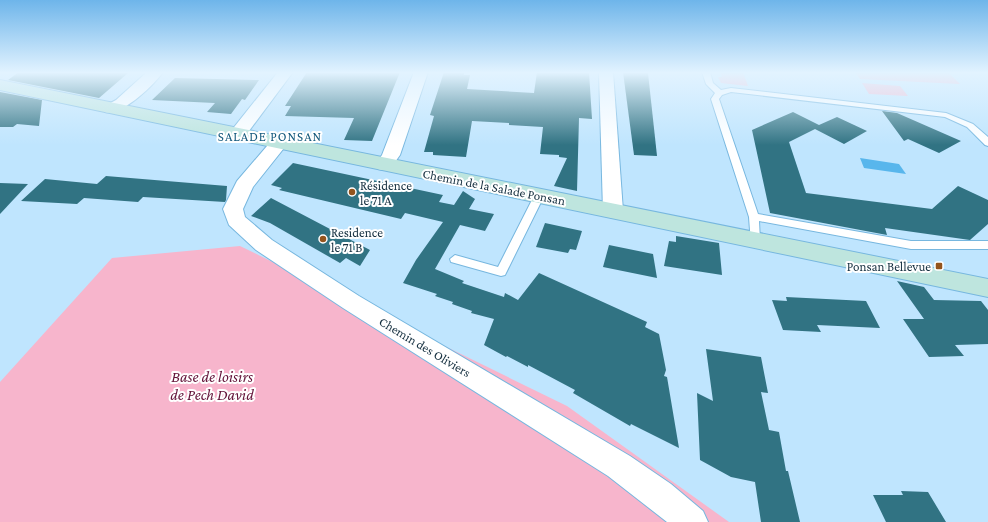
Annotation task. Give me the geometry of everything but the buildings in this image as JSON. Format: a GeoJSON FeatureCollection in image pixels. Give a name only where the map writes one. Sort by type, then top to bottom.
{"type":"FeatureCollection","features":[{"type":"Feature","properties":{"kind":"street","name":"Chemin de la Salade Ponsan"},"geometry":{"type":"LineString","coordinates":[[50,96],[988,288]]}},
{"type":"Feature","properties":{"kind":"street"},"geometry":{"type":"LineString","coordinates":[[111,109],[122,103],[129,96]]}},
{"type":"Feature","properties":{"kind":"street"},"geometry":{"type":"LineString","coordinates":[[237,135],[267,96]]}},
{"type":"Feature","properties":{"kind":"street"},"geometry":{"type":"LineString","coordinates":[[384,165],[391,155],[412,96]]}},
{"type":"Feature","properties":{"kind":"street"},"geometry":{"type":"LineString","coordinates":[[607,96],[613,211]]}},
{"type":"Feature","properties":{"kind":"street","name":"Chemin des Oliviers"},"geometry":{"type":"LineString","coordinates":[[280,143],[244,185],[233,209],[236,220],[264,245],[351,302],[619,466],[660,495],[692,522]]}},
{"type":"Feature","properties":{"kind":"lane"},"geometry":{"type":"LineString","coordinates":[[717,96],[715,99],[754,217],[755,241]]}},
{"type":"Feature","properties":{"kind":"lane"},"geometry":{"type":"LineString","coordinates":[[784,96],[946,116],[972,126],[988,143]]}},
{"type":"Feature","properties":{"kind":"lane"},"geometry":{"type":"LineString","coordinates":[[455,259],[502,272],[539,196]]}},
{"type":"Feature","properties":{"kind":"lane"},"geometry":{"type":"LineString","coordinates":[[754,217],[911,245],[988,245]]}},
{"type":"Feature","properties":{"kind":"green space","name":"Base de loisirs de Pech David"},"geometry":{"type":"Polygon","coordinates":[[[240,246],[567,406],[729,522],[0,522],[0,382],[112,258],[240,246]]]}},
{"type":"Feature","properties":{"kind":"water"},"geometry":{"type":"Polygon","coordinates":[[[860,158],[899,164],[906,174],[864,168],[860,158]]]}},
{"type":"Feature","properties":{"kind":"place","name":"Résidence le 71 A"},"geometry":{"type":"Point","coordinates":[352,192]}},
{"type":"Feature","properties":{"kind":"place","name":"Residence le 71 B"},"geometry":{"type":"Point","coordinates":[323,239]}},
{"type":"Feature","properties":{"kind":"place","name":"Ponsan Bellevue"},"geometry":{"type":"Point","coordinates":[939,266]}},
{"type":"Feature","properties":{"kind":"district","name":"SALADE PONSAN"},"geometry":{"type":"Point","coordinates":[270,136]}}]}
